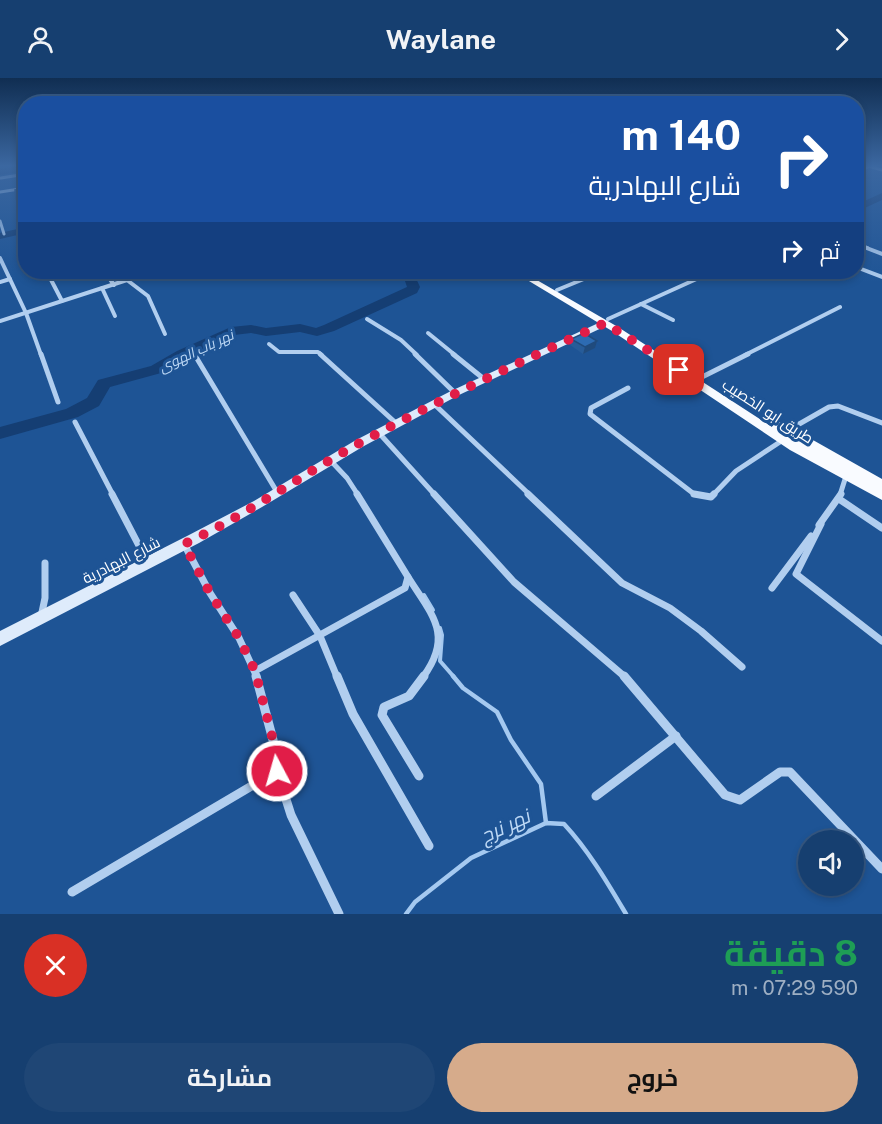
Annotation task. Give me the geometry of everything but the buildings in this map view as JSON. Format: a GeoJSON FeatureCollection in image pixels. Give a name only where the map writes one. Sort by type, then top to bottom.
{"type":"FeatureCollection","features":[{"type":"Feature","properties":{"kind":"main road","name":"طريق ابو الخصيب"},"geometry":{"type":"LineString","coordinates":[[531,279],[702,377],[764,423]]}},
{"type":"Feature","properties":{"kind":"main road","name":"طريق ابو الخصيب"},"geometry":{"type":"LineString","coordinates":[[539,279],[846,476],[882,495]]}},
{"type":"Feature","properties":{"kind":"main road","name":"شارع البهادرية"},"geometry":{"type":"LineString","coordinates":[[0,639],[184,544],[330,460],[434,404],[606,321]]}},
{"type":"Feature","properties":{"kind":"main road","name":"طريق ابو الخصيب"},"geometry":{"type":"LineString","coordinates":[[785,436],[882,485]]}},
{"type":"Feature","properties":{"kind":"street"},"geometry":{"type":"LineString","coordinates":[[0,221],[4,234]]}},
{"type":"Feature","properties":{"kind":"street"},"geometry":{"type":"LineString","coordinates":[[864,246],[882,254]]}},
{"type":"Feature","properties":{"kind":"street"},"geometry":{"type":"LineString","coordinates":[[0,258],[26,313],[58,402]]}},
{"type":"Feature","properties":{"kind":"street"},"geometry":{"type":"LineString","coordinates":[[864,270],[882,277]]}},
{"type":"Feature","properties":{"kind":"street"},"geometry":{"type":"LineString","coordinates":[[0,282],[10,279]]}},
{"type":"Feature","properties":{"kind":"street"},"geometry":{"type":"LineString","coordinates":[[51,279],[62,301]]}},
{"type":"Feature","properties":{"kind":"street"},"geometry":{"type":"LineString","coordinates":[[110,279],[114,285]]}},
{"type":"Feature","properties":{"kind":"street"},"geometry":{"type":"LineString","coordinates":[[556,290],[584,279]]}},
{"type":"Feature","properties":{"kind":"street"},"geometry":{"type":"LineString","coordinates":[[606,321],[696,279]]}},
{"type":"Feature","properties":{"kind":"street"},"geometry":{"type":"LineString","coordinates":[[0,321],[127,280],[148,296],[165,334]]}},
{"type":"Feature","properties":{"kind":"street"},"geometry":{"type":"LineString","coordinates":[[102,288],[115,316]]}},
{"type":"Feature","properties":{"kind":"street"},"geometry":{"type":"LineString","coordinates":[[641,304],[673,320]]}},
{"type":"Feature","properties":{"kind":"street"},"geometry":{"type":"LineString","coordinates":[[702,377],[840,307]]}},
{"type":"Feature","properties":{"kind":"street"},"geometry":{"type":"LineString","coordinates":[[367,319],[401,340],[455,393]]}},
{"type":"Feature","properties":{"kind":"street"},"geometry":{"type":"LineString","coordinates":[[428,333],[484,379]]}},
{"type":"Feature","properties":{"kind":"street"},"geometry":{"type":"LineString","coordinates":[[268,344],[279,352],[318,352],[397,424]]}},
{"type":"Feature","properties":{"kind":"street"},"geometry":{"type":"LineString","coordinates":[[196,357],[277,492]]}},
{"type":"Feature","properties":{"kind":"street"},"geometry":{"type":"LineString","coordinates":[[628,388],[591,408],[590,414],[694,494],[704,498],[711,497],[736,471],[829,407],[838,406],[882,423]]}},
{"type":"Feature","properties":{"kind":"street"},"geometry":{"type":"LineString","coordinates":[[434,404],[622,583],[641,589],[707,634],[742,667]]}},
{"type":"Feature","properties":{"kind":"street"},"geometry":{"type":"LineString","coordinates":[[75,422],[148,563]]}},
{"type":"Feature","properties":{"kind":"street"},"geometry":{"type":"LineString","coordinates":[[379,433],[514,582],[632,683],[725,795],[740,800],[780,772],[790,772],[882,869]]}},
{"type":"Feature","properties":{"kind":"street"},"geometry":{"type":"LineString","coordinates":[[330,460],[347,478],[433,617],[440,636],[433,663],[409,696],[384,707],[382,714],[419,776]]}},
{"type":"Feature","properties":{"kind":"street"},"geometry":{"type":"LineString","coordinates":[[772,588],[839,499],[846,476]]}},
{"type":"Feature","properties":{"kind":"street"},"geometry":{"type":"LineString","coordinates":[[839,499],[882,528]]}},
{"type":"Feature","properties":{"kind":"street"},"geometry":{"type":"LineString","coordinates":[[820,524],[796,574],[807,586],[882,641]]}},
{"type":"Feature","properties":{"kind":"street"},"geometry":{"type":"LineString","coordinates":[[184,544],[210,593],[239,638],[255,671],[273,740],[277,771],[291,815],[339,914]]}},
{"type":"Feature","properties":{"kind":"street"},"geometry":{"type":"LineString","coordinates":[[41,618],[45,598],[45,563]]}},
{"type":"Feature","properties":{"kind":"street"},"geometry":{"type":"LineString","coordinates":[[255,671],[405,588],[408,577]]}},
{"type":"Feature","properties":{"kind":"street"},"geometry":{"type":"LineString","coordinates":[[293,595],[320,636],[353,714],[429,846]]}},
{"type":"Feature","properties":{"kind":"street"},"geometry":{"type":"LineString","coordinates":[[596,796],[676,736]]}},
{"type":"Feature","properties":{"kind":"street"},"geometry":{"type":"LineString","coordinates":[[72,892],[277,771]]}},
{"type":"Feature","properties":{"kind":"waterway"},"geometry":{"type":"LineString","coordinates":[[0,236],[18,232]]}},
{"type":"Feature","properties":{"kind":"waterway","name":"نهر باب الهوى"},"geometry":{"type":"LineString","coordinates":[[0,433],[72,413],[93,402],[104,384],[156,370],[182,354],[231,331],[251,329],[266,332],[300,328],[317,332],[329,328],[412,290],[414,287],[410,279]]}},
{"type":"Feature","properties":{"kind":"waterway"},"geometry":{"type":"LineString","coordinates":[[424,595],[433,610]]}},
{"type":"Feature","properties":{"kind":"waterway"},"geometry":{"type":"LineString","coordinates":[[440,628],[442,635],[440,661],[454,677]]}},
{"type":"Feature","properties":{"kind":"waterway"},"geometry":{"type":"LineString","coordinates":[[453,676],[463,688],[497,712],[511,740],[541,784],[546,823]]}},
{"type":"Feature","properties":{"kind":"waterway","name":"نهر نرج"},"geometry":{"type":"LineString","coordinates":[[406,914],[415,902],[471,858],[546,823]]}},
{"type":"Feature","properties":{"kind":"waterway","name":"نهر نرج"},"geometry":{"type":"LineString","coordinates":[[546,823],[564,824],[573,834],[626,914]]}},
{"type":"Feature","properties":{"kind":"route"},"geometry":{"type":"LineString","coordinates":[[277,771],[273,740],[255,671],[239,638],[210,593],[184,544],[258,504],[360,443],[434,404],[605,323],[679,370]]}}]}
